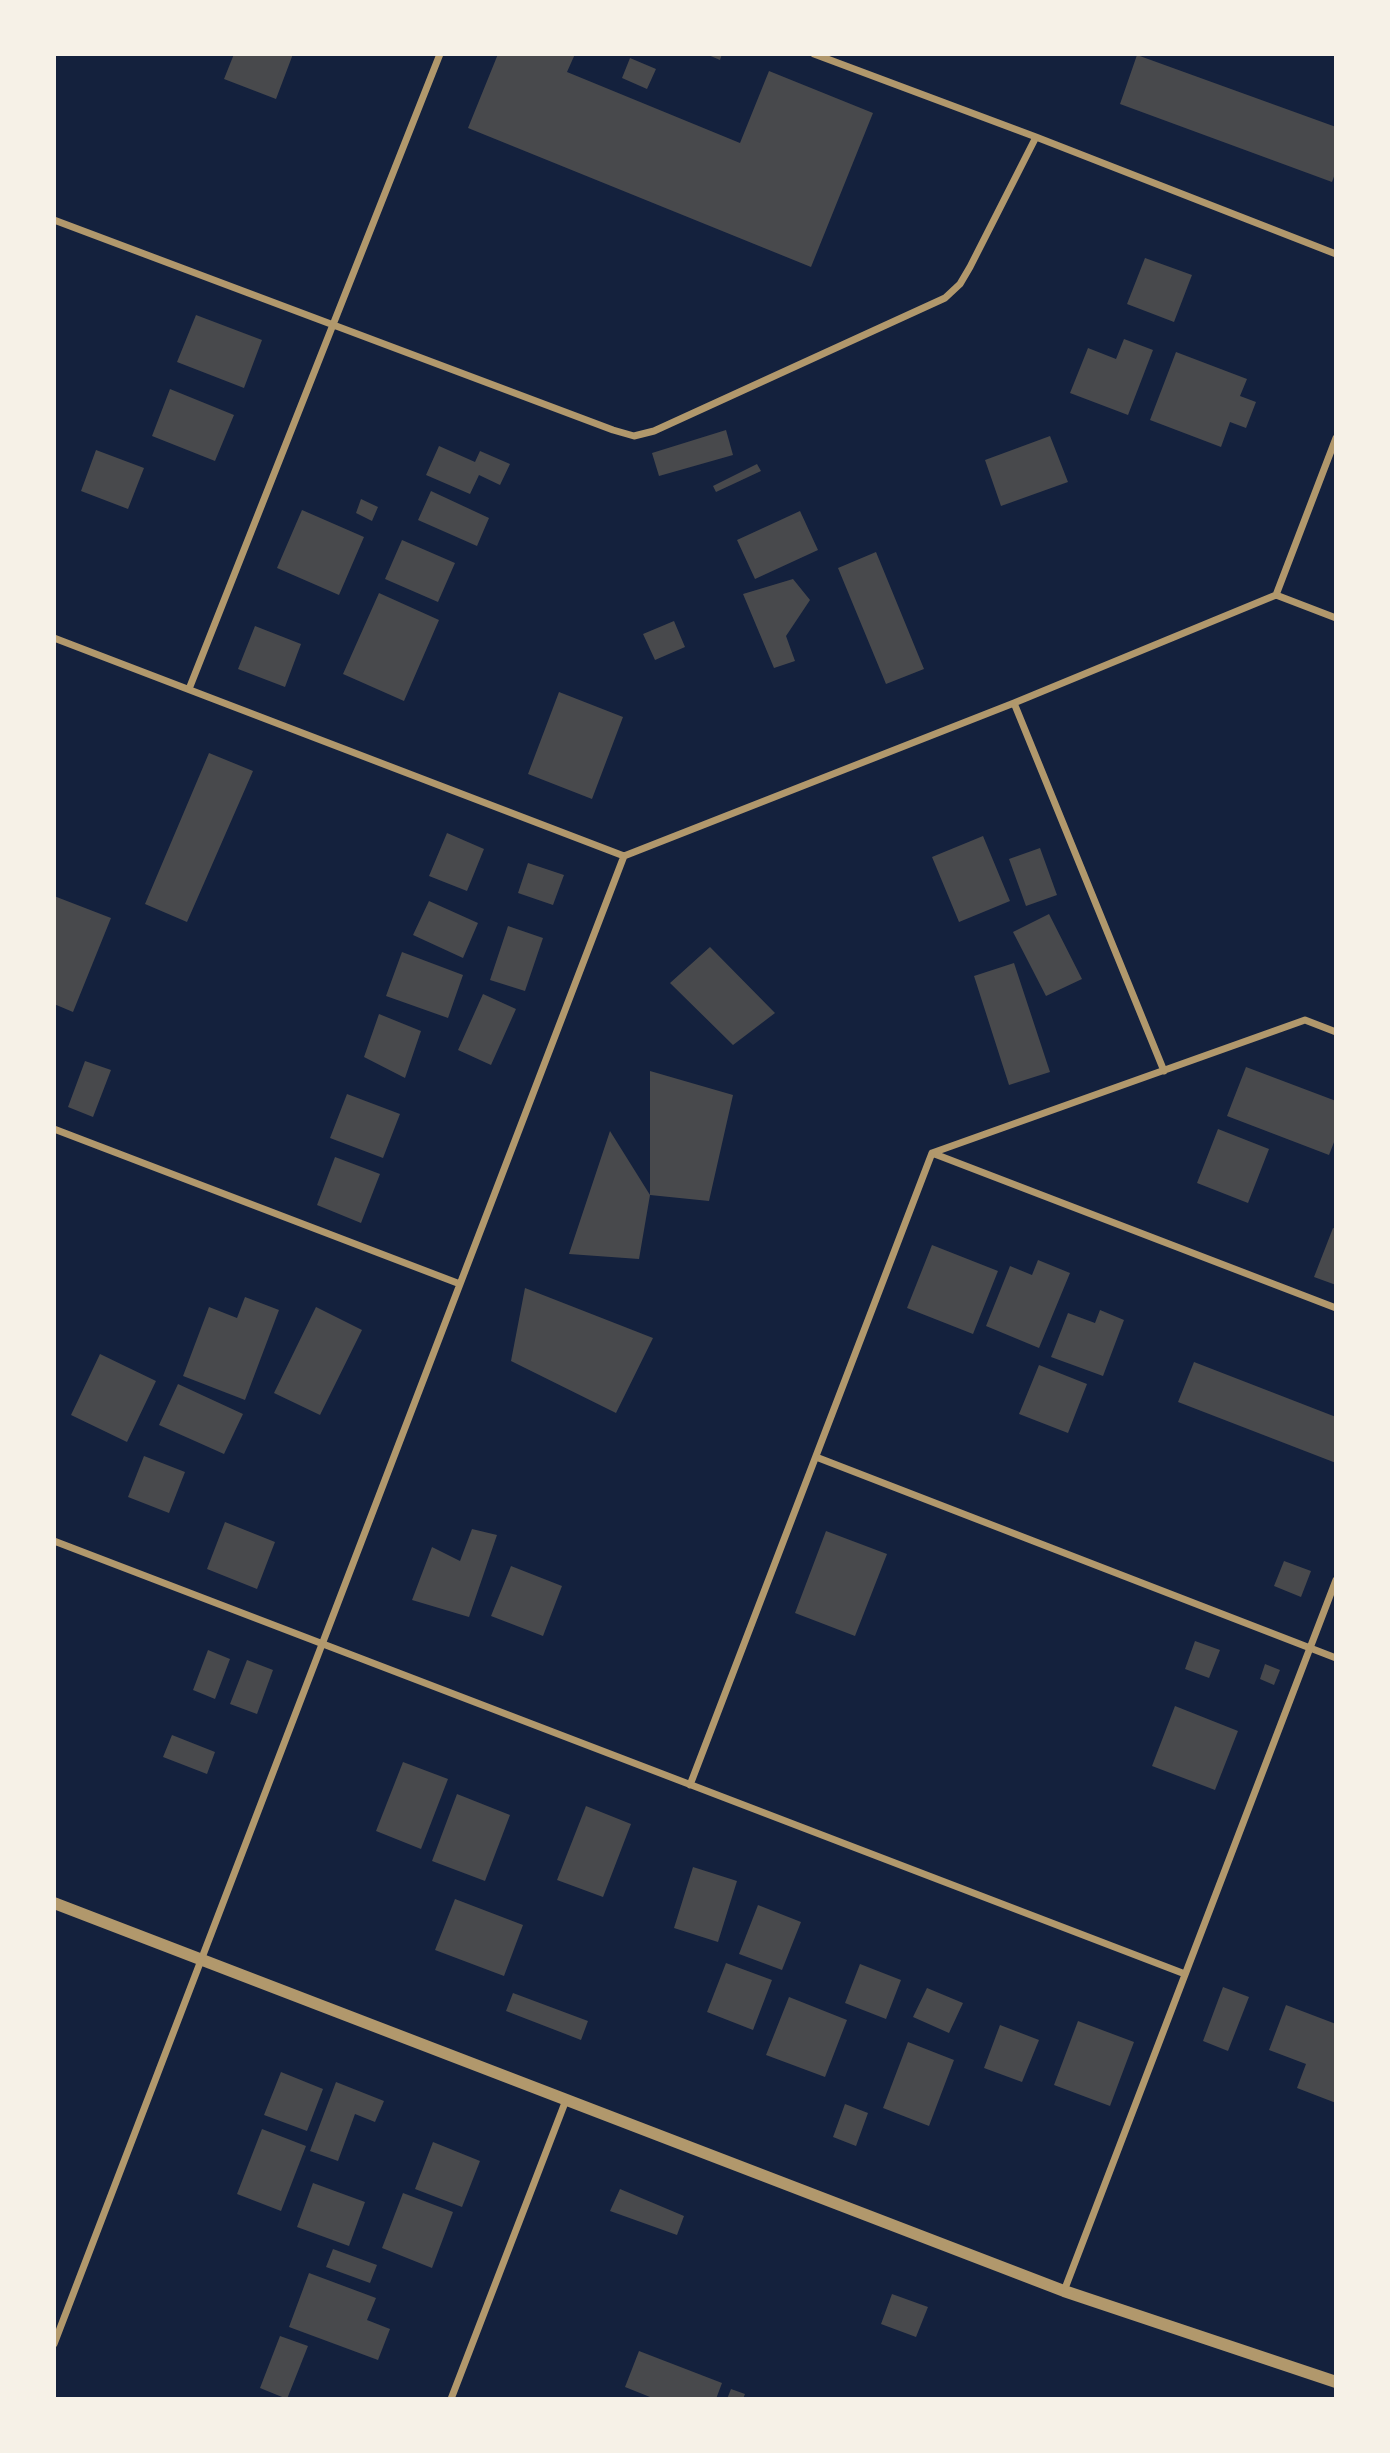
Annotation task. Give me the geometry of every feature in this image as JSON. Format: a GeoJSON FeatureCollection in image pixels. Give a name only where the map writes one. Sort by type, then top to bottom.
{"type":"FeatureCollection","features":[{"type":"Feature","properties":{"kind":"street"},"geometry":{"type":"LineString","coordinates":[[189,689],[440,54]]}},
{"type":"Feature","properties":{"kind":"street"},"geometry":{"type":"LineString","coordinates":[[814,54],[1036,136],[1336,254]]}},
{"type":"Feature","properties":{"kind":"street"},"geometry":{"type":"LineString","coordinates":[[54,220],[634,436],[654,431],[945,298],[960,284],[970,267],[1036,136]]}},
{"type":"Feature","properties":{"kind":"street"},"geometry":{"type":"LineString","coordinates":[[1276,595],[1336,438]]}},
{"type":"Feature","properties":{"kind":"street"},"geometry":{"type":"LineString","coordinates":[[54,638],[624,856],[1014,703],[1276,595],[1336,618]]}},
{"type":"Feature","properties":{"kind":"street"},"geometry":{"type":"LineString","coordinates":[[1014,703],[1164,1071]]}},
{"type":"Feature","properties":{"kind":"street"},"geometry":{"type":"LineString","coordinates":[[54,2344],[624,856]]}},
{"type":"Feature","properties":{"kind":"street"},"geometry":{"type":"LineString","coordinates":[[690,1785],[932,1153],[1305,1020],[1336,1032]]}},
{"type":"Feature","properties":{"kind":"street"},"geometry":{"type":"LineString","coordinates":[[54,1129],[460,1284]]}},
{"type":"Feature","properties":{"kind":"street"},"geometry":{"type":"LineString","coordinates":[[932,1153],[1336,1308]]}},
{"type":"Feature","properties":{"kind":"street"},"geometry":{"type":"LineString","coordinates":[[816,1457],[1336,1658]]}},
{"type":"Feature","properties":{"kind":"street"},"geometry":{"type":"LineString","coordinates":[[54,1541],[1185,1974]]}},
{"type":"Feature","properties":{"kind":"street"},"geometry":{"type":"LineString","coordinates":[[1064,2291],[1336,1580]]}},
{"type":"Feature","properties":{"kind":"street"},"geometry":{"type":"LineString","coordinates":[[54,1903],[1064,2291],[1336,2382]]}},
{"type":"Feature","properties":{"kind":"street"},"geometry":{"type":"LineString","coordinates":[[452,2399],[566,2100]]}},
{"type":"Feature","properties":{"kind":"building"},"geometry":{"type":"Polygon","coordinates":[[[234,54],[293,54],[276,99],[224,79],[234,54]]]}},
{"type":"Feature","properties":{"kind":"building"},"geometry":{"type":"Polygon","coordinates":[[[498,54],[575,54],[567,72],[740,143],[769,71],[873,113],[811,267],[468,128],[498,54]]]}},
{"type":"Feature","properties":{"kind":"building"},"geometry":{"type":"Polygon","coordinates":[[[706,54],[722,54],[720,60],[706,54]]]}},
{"type":"Feature","properties":{"kind":"building"},"geometry":{"type":"Polygon","coordinates":[[[1137,55],[1336,127],[1336,171],[1332,182],[1120,104],[1137,55]]]}},
{"type":"Feature","properties":{"kind":"building"},"geometry":{"type":"Polygon","coordinates":[[[630,58],[656,69],[647,89],[622,78],[630,58]]]}},
{"type":"Feature","properties":{"kind":"building"},"geometry":{"type":"Polygon","coordinates":[[[1145,258],[1192,275],[1174,322],[1127,304],[1145,258]]]}},
{"type":"Feature","properties":{"kind":"building"},"geometry":{"type":"Polygon","coordinates":[[[196,315],[262,340],[244,388],[177,362],[196,315]]]}},
{"type":"Feature","properties":{"kind":"building"},"geometry":{"type":"Polygon","coordinates":[[[1124,339],[1153,350],[1128,415],[1070,393],[1088,348],[1116,359],[1124,339]]]}},
{"type":"Feature","properties":{"kind":"building"},"geometry":{"type":"Polygon","coordinates":[[[1176,352],[1247,379],[1240,396],[1256,402],[1246,428],[1230,422],[1221,447],[1150,420],[1176,352]]]}},
{"type":"Feature","properties":{"kind":"building"},"geometry":{"type":"Polygon","coordinates":[[[170,389],[234,415],[215,461],[152,436],[170,389]]]}},
{"type":"Feature","properties":{"kind":"building"},"geometry":{"type":"Polygon","coordinates":[[[726,430],[733,455],[659,476],[652,453],[726,430]]]}},
{"type":"Feature","properties":{"kind":"building"},"geometry":{"type":"Polygon","coordinates":[[[1050,436],[1068,482],[1001,506],[985,460],[1050,436]]]}},
{"type":"Feature","properties":{"kind":"building"},"geometry":{"type":"Polygon","coordinates":[[[439,446],[475,462],[480,451],[510,464],[500,485],[479,475],[470,494],[426,475],[439,446]]]}},
{"type":"Feature","properties":{"kind":"building"},"geometry":{"type":"Polygon","coordinates":[[[96,450],[144,468],[128,509],[81,491],[96,450]]]}},
{"type":"Feature","properties":{"kind":"building"},"geometry":{"type":"Polygon","coordinates":[[[757,464],[761,471],[716,492],[713,486],[757,464]]]}},
{"type":"Feature","properties":{"kind":"building"},"geometry":{"type":"Polygon","coordinates":[[[431,491],[489,518],[477,546],[418,520],[431,491]]]}},
{"type":"Feature","properties":{"kind":"building"},"geometry":{"type":"Polygon","coordinates":[[[361,499],[378,507],[372,521],[356,513],[361,499]]]}},
{"type":"Feature","properties":{"kind":"building"},"geometry":{"type":"Polygon","coordinates":[[[302,510],[364,537],[339,595],[277,568],[302,510]]]}},
{"type":"Feature","properties":{"kind":"building"},"geometry":{"type":"Polygon","coordinates":[[[800,511],[818,550],[755,579],[737,540],[800,511]]]}},
{"type":"Feature","properties":{"kind":"building"},"geometry":{"type":"Polygon","coordinates":[[[402,540],[455,563],[438,602],[385,579],[402,540]]]}},
{"type":"Feature","properties":{"kind":"building"},"geometry":{"type":"Polygon","coordinates":[[[876,552],[924,669],[886,684],[838,568],[876,552]]]}},
{"type":"Feature","properties":{"kind":"building"},"geometry":{"type":"Polygon","coordinates":[[[793,579],[810,600],[786,636],[795,661],[774,668],[743,594],[793,579]]]}},
{"type":"Feature","properties":{"kind":"building"},"geometry":{"type":"Polygon","coordinates":[[[379,593],[439,620],[404,701],[343,674],[379,593]]]}},
{"type":"Feature","properties":{"kind":"building"},"geometry":{"type":"Polygon","coordinates":[[[674,621],[685,647],[655,660],[643,634],[674,621]]]}},
{"type":"Feature","properties":{"kind":"building"},"geometry":{"type":"Polygon","coordinates":[[[255,626],[301,644],[285,687],[238,669],[255,626]]]}},
{"type":"Feature","properties":{"kind":"building"},"geometry":{"type":"Polygon","coordinates":[[[559,692],[623,717],[592,799],[528,774],[559,692]]]}},
{"type":"Feature","properties":{"kind":"building"},"geometry":{"type":"Polygon","coordinates":[[[209,753],[253,771],[187,922],[145,904],[209,753]]]}},
{"type":"Feature","properties":{"kind":"building"},"geometry":{"type":"Polygon","coordinates":[[[447,833],[484,849],[467,891],[429,876],[447,833]]]}},
{"type":"Feature","properties":{"kind":"building"},"geometry":{"type":"Polygon","coordinates":[[[983,836],[1010,901],[959,922],[932,857],[983,836]]]}},
{"type":"Feature","properties":{"kind":"building"},"geometry":{"type":"Polygon","coordinates":[[[1040,848],[1057,895],[1026,906],[1009,859],[1040,848]]]}},
{"type":"Feature","properties":{"kind":"building"},"geometry":{"type":"Polygon","coordinates":[[[528,863],[564,875],[553,905],[518,893],[528,863]]]}},
{"type":"Feature","properties":{"kind":"building"},"geometry":{"type":"Polygon","coordinates":[[[54,896],[111,918],[73,1012],[54,1004],[54,896]]]}},
{"type":"Feature","properties":{"kind":"building"},"geometry":{"type":"Polygon","coordinates":[[[429,901],[478,923],[463,958],[413,935],[429,901]]]}},
{"type":"Feature","properties":{"kind":"building"},"geometry":{"type":"Polygon","coordinates":[[[1049,914],[1082,979],[1046,996],[1013,932],[1049,914]]]}},
{"type":"Feature","properties":{"kind":"building"},"geometry":{"type":"Polygon","coordinates":[[[508,926],[543,938],[525,991],[490,980],[508,926]]]}},
{"type":"Feature","properties":{"kind":"building"},"geometry":{"type":"Polygon","coordinates":[[[710,947],[775,1013],[733,1045],[670,983],[710,947]]]}},
{"type":"Feature","properties":{"kind":"building"},"geometry":{"type":"Polygon","coordinates":[[[402,952],[463,975],[448,1018],[386,996],[402,952]]]}},
{"type":"Feature","properties":{"kind":"building"},"geometry":{"type":"Polygon","coordinates":[[[1014,963],[1050,1072],[1009,1085],[974,976],[1014,963]]]}},
{"type":"Feature","properties":{"kind":"building"},"geometry":{"type":"Polygon","coordinates":[[[483,994],[516,1009],[491,1065],[458,1050],[483,994]]]}},
{"type":"Feature","properties":{"kind":"building"},"geometry":{"type":"Polygon","coordinates":[[[379,1014],[421,1031],[405,1078],[364,1057],[379,1014]]]}},
{"type":"Feature","properties":{"kind":"building"},"geometry":{"type":"Polygon","coordinates":[[[85,1061],[111,1070],[93,1117],[68,1107],[85,1061]]]}},
{"type":"Feature","properties":{"kind":"building"},"geometry":{"type":"Polygon","coordinates":[[[1246,1067],[1336,1101],[1336,1137],[1329,1155],[1227,1116],[1246,1067]]]}},
{"type":"Feature","properties":{"kind":"building"},"geometry":{"type":"Polygon","coordinates":[[[650,1071],[733,1095],[709,1201],[650,1195],[650,1071]]]}},
{"type":"Feature","properties":{"kind":"building"},"geometry":{"type":"Polygon","coordinates":[[[347,1094],[400,1114],[383,1158],[330,1138],[347,1094]]]}},
{"type":"Feature","properties":{"kind":"building"},"geometry":{"type":"Polygon","coordinates":[[[1218,1129],[1269,1149],[1248,1203],[1197,1183],[1218,1129]]]}},
{"type":"Feature","properties":{"kind":"building"},"geometry":{"type":"Polygon","coordinates":[[[610,1131],[650,1195],[639,1259],[569,1254],[610,1131]]]}},
{"type":"Feature","properties":{"kind":"building"},"geometry":{"type":"Polygon","coordinates":[[[335,1157],[380,1174],[361,1223],[317,1205],[335,1157]]]}},
{"type":"Feature","properties":{"kind":"building"},"geometry":{"type":"Polygon","coordinates":[[[1333,1228],[1336,1229],[1336,1285],[1314,1277],[1333,1228]]]}},
{"type":"Feature","properties":{"kind":"building"},"geometry":{"type":"Polygon","coordinates":[[[932,1245],[998,1271],[973,1334],[907,1308],[932,1245]]]}},
{"type":"Feature","properties":{"kind":"building"},"geometry":{"type":"Polygon","coordinates":[[[1038,1260],[1070,1273],[1039,1348],[986,1326],[1010,1266],[1032,1275],[1038,1260]]]}},
{"type":"Feature","properties":{"kind":"building"},"geometry":{"type":"Polygon","coordinates":[[[525,1288],[653,1338],[616,1413],[511,1361],[525,1288]]]}},
{"type":"Feature","properties":{"kind":"building"},"geometry":{"type":"Polygon","coordinates":[[[245,1297],[279,1310],[245,1400],[183,1376],[209,1307],[237,1318],[245,1297]]]}},
{"type":"Feature","properties":{"kind":"building"},"geometry":{"type":"Polygon","coordinates":[[[316,1307],[362,1330],[320,1415],[274,1393],[316,1307]]]}},
{"type":"Feature","properties":{"kind":"building"},"geometry":{"type":"Polygon","coordinates":[[[1100,1310],[1124,1320],[1103,1376],[1051,1357],[1068,1313],[1095,1323],[1100,1310]]]}},
{"type":"Feature","properties":{"kind":"building"},"geometry":{"type":"Polygon","coordinates":[[[100,1354],[156,1381],[127,1442],[71,1415],[100,1354]]]}},
{"type":"Feature","properties":{"kind":"building"},"geometry":{"type":"Polygon","coordinates":[[[1194,1362],[1336,1417],[1336,1463],[1178,1402],[1194,1362]]]}},
{"type":"Feature","properties":{"kind":"building"},"geometry":{"type":"Polygon","coordinates":[[[1039,1365],[1087,1384],[1068,1433],[1019,1414],[1039,1365]]]}},
{"type":"Feature","properties":{"kind":"building"},"geometry":{"type":"Polygon","coordinates":[[[178,1384],[243,1414],[224,1454],[159,1425],[178,1384]]]}},
{"type":"Feature","properties":{"kind":"building"},"geometry":{"type":"Polygon","coordinates":[[[144,1456],[185,1472],[169,1513],[128,1497],[144,1456]]]}},
{"type":"Feature","properties":{"kind":"building"},"geometry":{"type":"Polygon","coordinates":[[[225,1522],[275,1542],[257,1589],[207,1569],[225,1522]]]}},
{"type":"Feature","properties":{"kind":"building"},"geometry":{"type":"Polygon","coordinates":[[[472,1529],[497,1535],[469,1617],[412,1600],[432,1547],[460,1561],[472,1529]]]}},
{"type":"Feature","properties":{"kind":"building"},"geometry":{"type":"Polygon","coordinates":[[[826,1531],[887,1554],[855,1636],[795,1613],[826,1531]]]}},
{"type":"Feature","properties":{"kind":"building"},"geometry":{"type":"Polygon","coordinates":[[[1284,1561],[1311,1571],[1301,1597],[1274,1586],[1284,1561]]]}},
{"type":"Feature","properties":{"kind":"building"},"geometry":{"type":"Polygon","coordinates":[[[511,1566],[562,1586],[543,1636],[491,1616],[511,1566]]]}},
{"type":"Feature","properties":{"kind":"building"},"geometry":{"type":"Polygon","coordinates":[[[1195,1641],[1220,1650],[1209,1678],[1185,1669],[1195,1641]]]}},
{"type":"Feature","properties":{"kind":"building"},"geometry":{"type":"Polygon","coordinates":[[[208,1650],[230,1659],[215,1699],[193,1690],[208,1650]]]}},
{"type":"Feature","properties":{"kind":"building"},"geometry":{"type":"Polygon","coordinates":[[[247,1660],[273,1670],[257,1714],[230,1704],[247,1660]]]}},
{"type":"Feature","properties":{"kind":"building"},"geometry":{"type":"Polygon","coordinates":[[[1265,1664],[1280,1670],[1274,1685],[1260,1679],[1265,1664]]]}},
{"type":"Feature","properties":{"kind":"building"},"geometry":{"type":"Polygon","coordinates":[[[1175,1706],[1238,1731],[1215,1790],[1152,1766],[1175,1706]]]}},
{"type":"Feature","properties":{"kind":"building"},"geometry":{"type":"Polygon","coordinates":[[[172,1735],[215,1752],[207,1774],[163,1757],[172,1735]]]}},
{"type":"Feature","properties":{"kind":"building"},"geometry":{"type":"Polygon","coordinates":[[[403,1762],[448,1779],[421,1849],[376,1831],[403,1762]]]}},
{"type":"Feature","properties":{"kind":"building"},"geometry":{"type":"Polygon","coordinates":[[[457,1794],[510,1815],[485,1881],[432,1861],[457,1794]]]}},
{"type":"Feature","properties":{"kind":"building"},"geometry":{"type":"Polygon","coordinates":[[[586,1806],[631,1824],[603,1897],[557,1880],[586,1806]]]}},
{"type":"Feature","properties":{"kind":"building"},"geometry":{"type":"Polygon","coordinates":[[[693,1867],[737,1881],[718,1942],[674,1928],[693,1867]]]}},
{"type":"Feature","properties":{"kind":"building"},"geometry":{"type":"Polygon","coordinates":[[[455,1899],[523,1925],[504,1976],[435,1950],[455,1899]]]}},
{"type":"Feature","properties":{"kind":"building"},"geometry":{"type":"Polygon","coordinates":[[[758,1905],[801,1922],[782,1970],[739,1954],[758,1905]]]}},
{"type":"Feature","properties":{"kind":"building"},"geometry":{"type":"Polygon","coordinates":[[[726,1963],[772,1980],[753,2030],[707,2012],[726,1963]]]}},
{"type":"Feature","properties":{"kind":"building"},"geometry":{"type":"Polygon","coordinates":[[[860,1964],[901,1980],[886,2019],[845,2003],[860,1964]]]}},
{"type":"Feature","properties":{"kind":"building"},"geometry":{"type":"Polygon","coordinates":[[[1223,1987],[1249,1997],[1228,2051],[1203,2041],[1223,1987]]]}},
{"type":"Feature","properties":{"kind":"building"},"geometry":{"type":"Polygon","coordinates":[[[927,1988],[963,2003],[949,2033],[913,2017],[927,1988]]]}},
{"type":"Feature","properties":{"kind":"building"},"geometry":{"type":"Polygon","coordinates":[[[513,1993],[588,2021],[581,2040],[506,2011],[513,1993]]]}},
{"type":"Feature","properties":{"kind":"building"},"geometry":{"type":"Polygon","coordinates":[[[789,1997],[847,2020],[825,2077],[766,2055],[789,1997]]]}},
{"type":"Feature","properties":{"kind":"building"},"geometry":{"type":"Polygon","coordinates":[[[1286,2005],[1336,2024],[1336,2103],[1297,2088],[1306,2064],[1269,2050],[1286,2005]]]}},
{"type":"Feature","properties":{"kind":"building"},"geometry":{"type":"Polygon","coordinates":[[[1078,2021],[1134,2042],[1110,2106],[1054,2085],[1078,2021]]]}},
{"type":"Feature","properties":{"kind":"building"},"geometry":{"type":"Polygon","coordinates":[[[1000,2025],[1039,2040],[1022,2082],[984,2068],[1000,2025]]]}},
{"type":"Feature","properties":{"kind":"building"},"geometry":{"type":"Polygon","coordinates":[[[908,2042],[954,2060],[929,2126],[883,2108],[908,2042]]]}},
{"type":"Feature","properties":{"kind":"building"},"geometry":{"type":"Polygon","coordinates":[[[281,2072],[323,2089],[307,2131],[264,2115],[281,2072]]]}},
{"type":"Feature","properties":{"kind":"building"},"geometry":{"type":"Polygon","coordinates":[[[336,2082],[384,2101],[375,2122],[355,2114],[338,2161],[310,2151],[336,2082]]]}},
{"type":"Feature","properties":{"kind":"building"},"geometry":{"type":"Polygon","coordinates":[[[845,2104],[868,2113],[856,2146],[833,2137],[845,2104]]]}},
{"type":"Feature","properties":{"kind":"building"},"geometry":{"type":"Polygon","coordinates":[[[262,2129],[306,2146],[281,2211],[237,2194],[262,2129]]]}},
{"type":"Feature","properties":{"kind":"building"},"geometry":{"type":"Polygon","coordinates":[[[433,2142],[480,2161],[462,2207],[415,2189],[433,2142]]]}},
{"type":"Feature","properties":{"kind":"building"},"geometry":{"type":"Polygon","coordinates":[[[313,2183],[365,2202],[349,2246],[297,2227],[313,2183]]]}},
{"type":"Feature","properties":{"kind":"building"},"geometry":{"type":"Polygon","coordinates":[[[620,2189],[684,2216],[677,2235],[610,2211],[620,2189]]]}},
{"type":"Feature","properties":{"kind":"building"},"geometry":{"type":"Polygon","coordinates":[[[403,2193],[453,2212],[432,2268],[382,2248],[403,2193]]]}},
{"type":"Feature","properties":{"kind":"building"},"geometry":{"type":"Polygon","coordinates":[[[333,2249],[377,2265],[370,2283],[326,2267],[333,2249]]]}},
{"type":"Feature","properties":{"kind":"building"},"geometry":{"type":"Polygon","coordinates":[[[309,2273],[376,2298],[367,2320],[390,2329],[378,2360],[289,2327],[309,2273]]]}},
{"type":"Feature","properties":{"kind":"building"},"geometry":{"type":"Polygon","coordinates":[[[892,2294],[928,2307],[916,2337],[881,2324],[892,2294]]]}},
{"type":"Feature","properties":{"kind":"building"},"geometry":{"type":"Polygon","coordinates":[[[280,2336],[308,2346],[287,2399],[260,2388],[280,2336]]]}},
{"type":"Feature","properties":{"kind":"building"},"geometry":{"type":"Polygon","coordinates":[[[639,2351],[722,2383],[716,2399],[655,2399],[625,2387],[639,2351]]]}},
{"type":"Feature","properties":{"kind":"building"},"geometry":{"type":"Polygon","coordinates":[[[731,2389],[745,2394],[743,2399],[727,2399],[731,2389]]]}}]}
